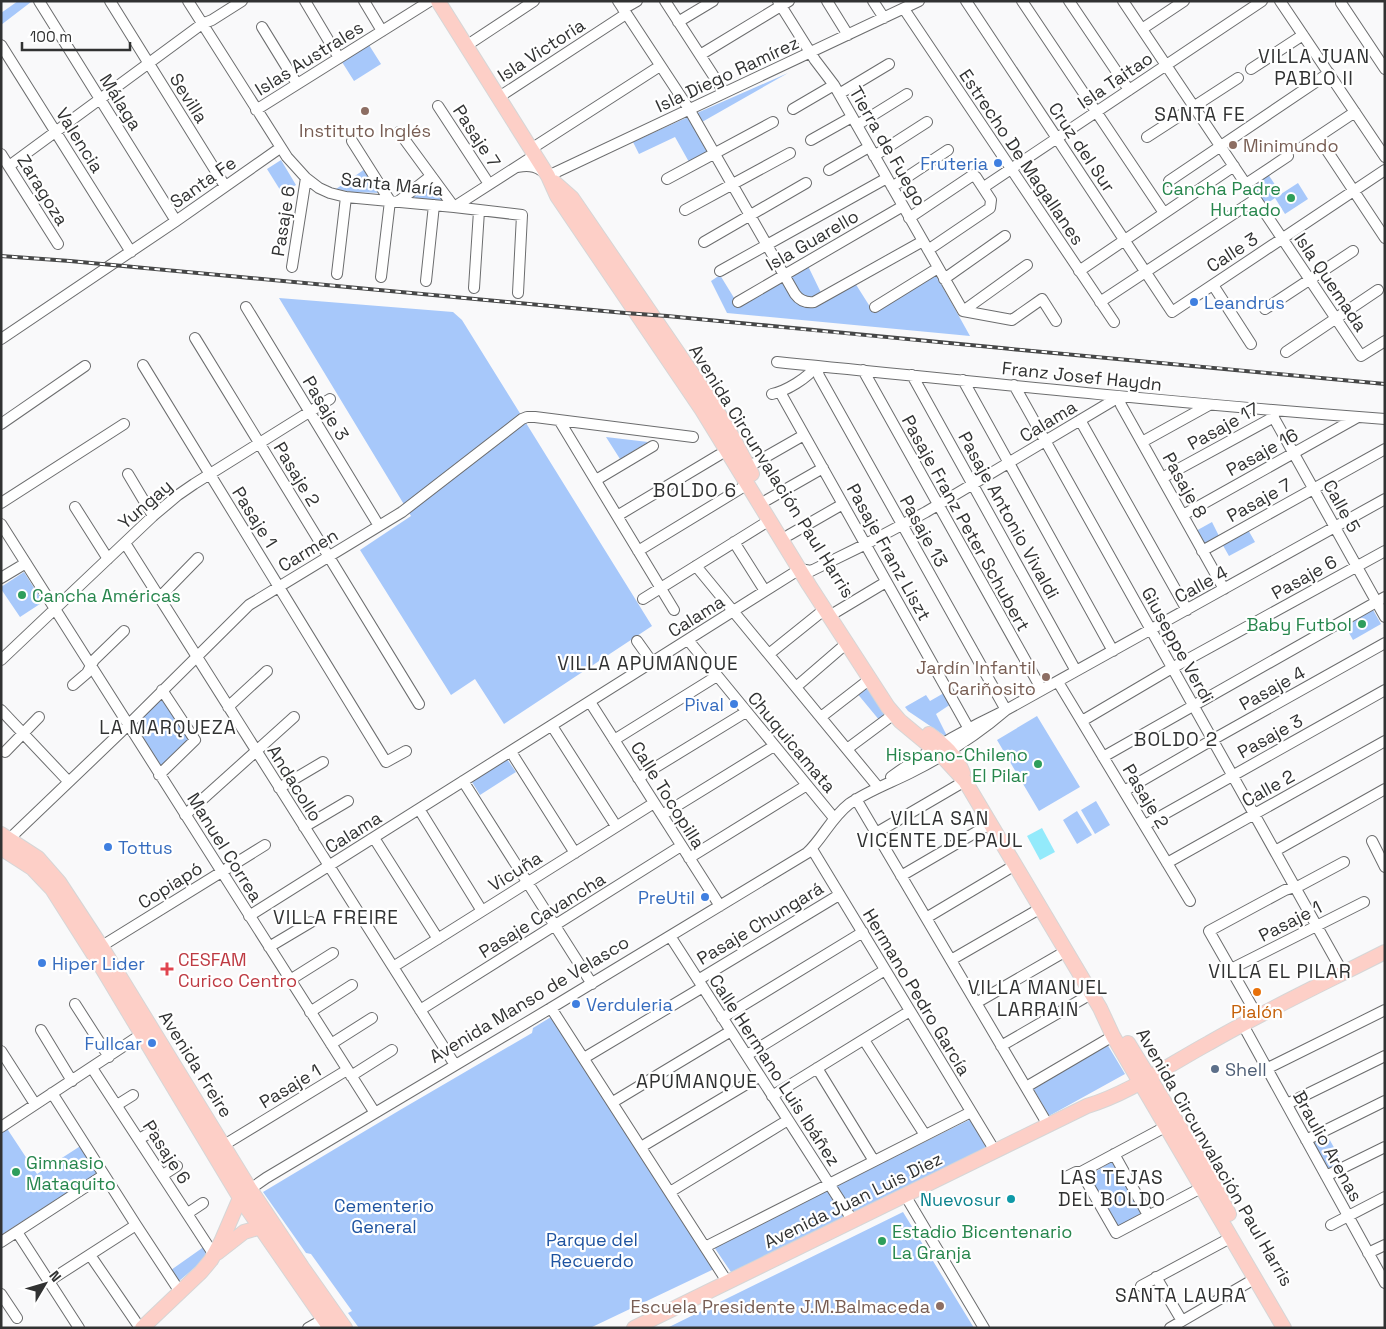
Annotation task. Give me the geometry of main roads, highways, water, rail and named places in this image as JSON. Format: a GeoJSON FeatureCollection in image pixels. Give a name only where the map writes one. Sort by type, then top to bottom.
{"type":"FeatureCollection","features":[{"type":"Feature","properties":{"kind":"main road","name":"Avenida Circunvalación Paul Harris"},"geometry":{"type":"LineString","coordinates":[[438,1],[548,176],[557,196],[702,410],[770,520],[899,710],[942,749],[965,781],[1100,1008],[1113,1036],[1143,1076],[1206,1171],[1244,1243],[1294,1328]]}},
{"type":"Feature","properties":{"kind":"main road","name":"Avenida Circunvalación Paul Harris"},"geometry":{"type":"LineString","coordinates":[[548,176],[572,198],[712,404],[789,535],[805,570]]}},
{"type":"Feature","properties":{"kind":"main road","name":"Avenida Circunvalación Paul Harris"},"geometry":{"type":"LineString","coordinates":[[831,610],[847,643],[894,714],[942,749]]}},
{"type":"Feature","properties":{"kind":"main road","name":"Avenida Freire"},"geometry":{"type":"LineString","coordinates":[[3,842],[46,881],[97,949],[224,1145],[261,1227],[327,1323]]}},
{"type":"Feature","properties":{"kind":"main road","name":"Avenida Freire"},"geometry":{"type":"LineString","coordinates":[[97,949],[142,1034],[245,1193],[302,1267],[345,1328]]}},
{"type":"Feature","properties":{"kind":"main road","name":"Avenida Juan Luis Diez"},"geometry":{"type":"LineString","coordinates":[[634,1328],[1087,1106],[1101,1096],[1143,1076],[1166,1060],[1208,1043],[1385,952]]}},
{"type":"Feature","properties":{"kind":"main road","name":"Avenida Circunvalación Paul Harris"},"geometry":{"type":"LineString","coordinates":[[1100,1008],[1120,1031],[1167,1126],[1284,1328]]}},
{"type":"Feature","properties":{"kind":"main road"},"geometry":{"type":"LineString","coordinates":[[141,1328],[201,1272],[214,1255],[245,1193]]}},
{"type":"Feature","properties":{"kind":"main road"},"geometry":{"type":"LineString","coordinates":[[214,1255],[244,1232],[261,1227]]}},
{"type":"Feature","properties":{"kind":"railway"},"geometry":{"type":"LineString","coordinates":[[1,256],[667,316],[1385,384]]}},
{"type":"Feature","properties":{"kind":"place","name":"Instituto Inglés"},"geometry":{"type":"Point","coordinates":[365,111]}},
{"type":"Feature","properties":{"kind":"place","name":"Minimundo"},"geometry":{"type":"Point","coordinates":[1233,145]}},
{"type":"Feature","properties":{"kind":"place","name":"Fruteria"},"geometry":{"type":"Point","coordinates":[998,163]}},
{"type":"Feature","properties":{"kind":"place","name":"Cancha Padre Hurtado"},"geometry":{"type":"Point","coordinates":[1291,198]}},
{"type":"Feature","properties":{"kind":"place","name":"Leandrus"},"geometry":{"type":"Point","coordinates":[1194,302]}},
{"type":"Feature","properties":{"kind":"place","name":"Cancha Américas"},"geometry":{"type":"Point","coordinates":[22,595]}},
{"type":"Feature","properties":{"kind":"place","name":"Baby Futbol"},"geometry":{"type":"Point","coordinates":[1362,624]}},
{"type":"Feature","properties":{"kind":"place","name":"Jardín Infantil Cariñosito"},"geometry":{"type":"Point","coordinates":[1046,677]}},
{"type":"Feature","properties":{"kind":"place","name":"Pival"},"geometry":{"type":"Point","coordinates":[734,704]}},
{"type":"Feature","properties":{"kind":"place","name":"Hispano-Chileno El Pilar"},"geometry":{"type":"Point","coordinates":[1038,764]}},
{"type":"Feature","properties":{"kind":"place","name":"Tottus"},"geometry":{"type":"Point","coordinates":[108,847]}},
{"type":"Feature","properties":{"kind":"place","name":"PreUtil"},"geometry":{"type":"Point","coordinates":[705,897]}},
{"type":"Feature","properties":{"kind":"place","name":"Hiper Lider"},"geometry":{"type":"Point","coordinates":[42,963]}},
{"type":"Feature","properties":{"kind":"place","name":"CESFAM Curico Centro"},"geometry":{"type":"Point","coordinates":[167,969]}},
{"type":"Feature","properties":{"kind":"place","name":"Pialón"},"geometry":{"type":"Point","coordinates":[1257,992]}},
{"type":"Feature","properties":{"kind":"place","name":"Verduleria"},"geometry":{"type":"Point","coordinates":[576,1004]}},
{"type":"Feature","properties":{"kind":"place","name":"Fullcar"},"geometry":{"type":"Point","coordinates":[152,1043]}},
{"type":"Feature","properties":{"kind":"place","name":"Shell"},"geometry":{"type":"Point","coordinates":[1215,1069]}},
{"type":"Feature","properties":{"kind":"place","name":"Gimnasio Mataquito"},"geometry":{"type":"Point","coordinates":[16,1172]}},
{"type":"Feature","properties":{"kind":"place","name":"Nuevosur"},"geometry":{"type":"Point","coordinates":[1011,1199]}},
{"type":"Feature","properties":{"kind":"place","name":"Estadio Bicentenario La Granja"},"geometry":{"type":"Point","coordinates":[882,1241]}},
{"type":"Feature","properties":{"kind":"place","name":"Escuela Presidente J.M.Balmaceda"},"geometry":{"type":"Point","coordinates":[940,1306]}},
{"type":"Feature","properties":{"kind":"district","name":"VILLA JUAN PABLO II"},"geometry":{"type":"Point","coordinates":[1314,67]}},
{"type":"Feature","properties":{"kind":"district","name":"SANTA FE"},"geometry":{"type":"Point","coordinates":[1200,114]}},
{"type":"Feature","properties":{"kind":"district","name":"BOLDO 6"},"geometry":{"type":"Point","coordinates":[695,490]}},
{"type":"Feature","properties":{"kind":"district","name":"VILLA APUMANQUE"},"geometry":{"type":"Point","coordinates":[648,663]}},
{"type":"Feature","properties":{"kind":"district","name":"LA MARQUEZA"},"geometry":{"type":"Point","coordinates":[168,727]}},
{"type":"Feature","properties":{"kind":"district","name":"BOLDO 2"},"geometry":{"type":"Point","coordinates":[1176,739]}},
{"type":"Feature","properties":{"kind":"district","name":"VILLA SAN VICENTE DE PAUL"},"geometry":{"type":"Point","coordinates":[940,829]}},
{"type":"Feature","properties":{"kind":"district","name":"VILLA FREIRE"},"geometry":{"type":"Point","coordinates":[336,917]}},
{"type":"Feature","properties":{"kind":"district","name":"VILLA EL PILAR"},"geometry":{"type":"Point","coordinates":[1280,971]}},
{"type":"Feature","properties":{"kind":"district","name":"VILLA MANUEL LARRAIN"},"geometry":{"type":"Point","coordinates":[1038,998]}},
{"type":"Feature","properties":{"kind":"district","name":"APUMANQUE"},"geometry":{"type":"Point","coordinates":[697,1081]}},
{"type":"Feature","properties":{"kind":"district","name":"LAS TEJAS DEL BOLDO"},"geometry":{"type":"Point","coordinates":[1112,1188]}},
{"type":"Feature","properties":{"kind":"district","name":"SANTA LAURA"},"geometry":{"type":"Point","coordinates":[1181,1295]}},
{"type":"Feature","properties":{"kind":"park label","name":"Cementerio General"},"geometry":{"type":"Point","coordinates":[384,1215]}},
{"type":"Feature","properties":{"kind":"park label","name":"Parque del Recuerdo"},"geometry":{"type":"Point","coordinates":[592,1249]}}]}
